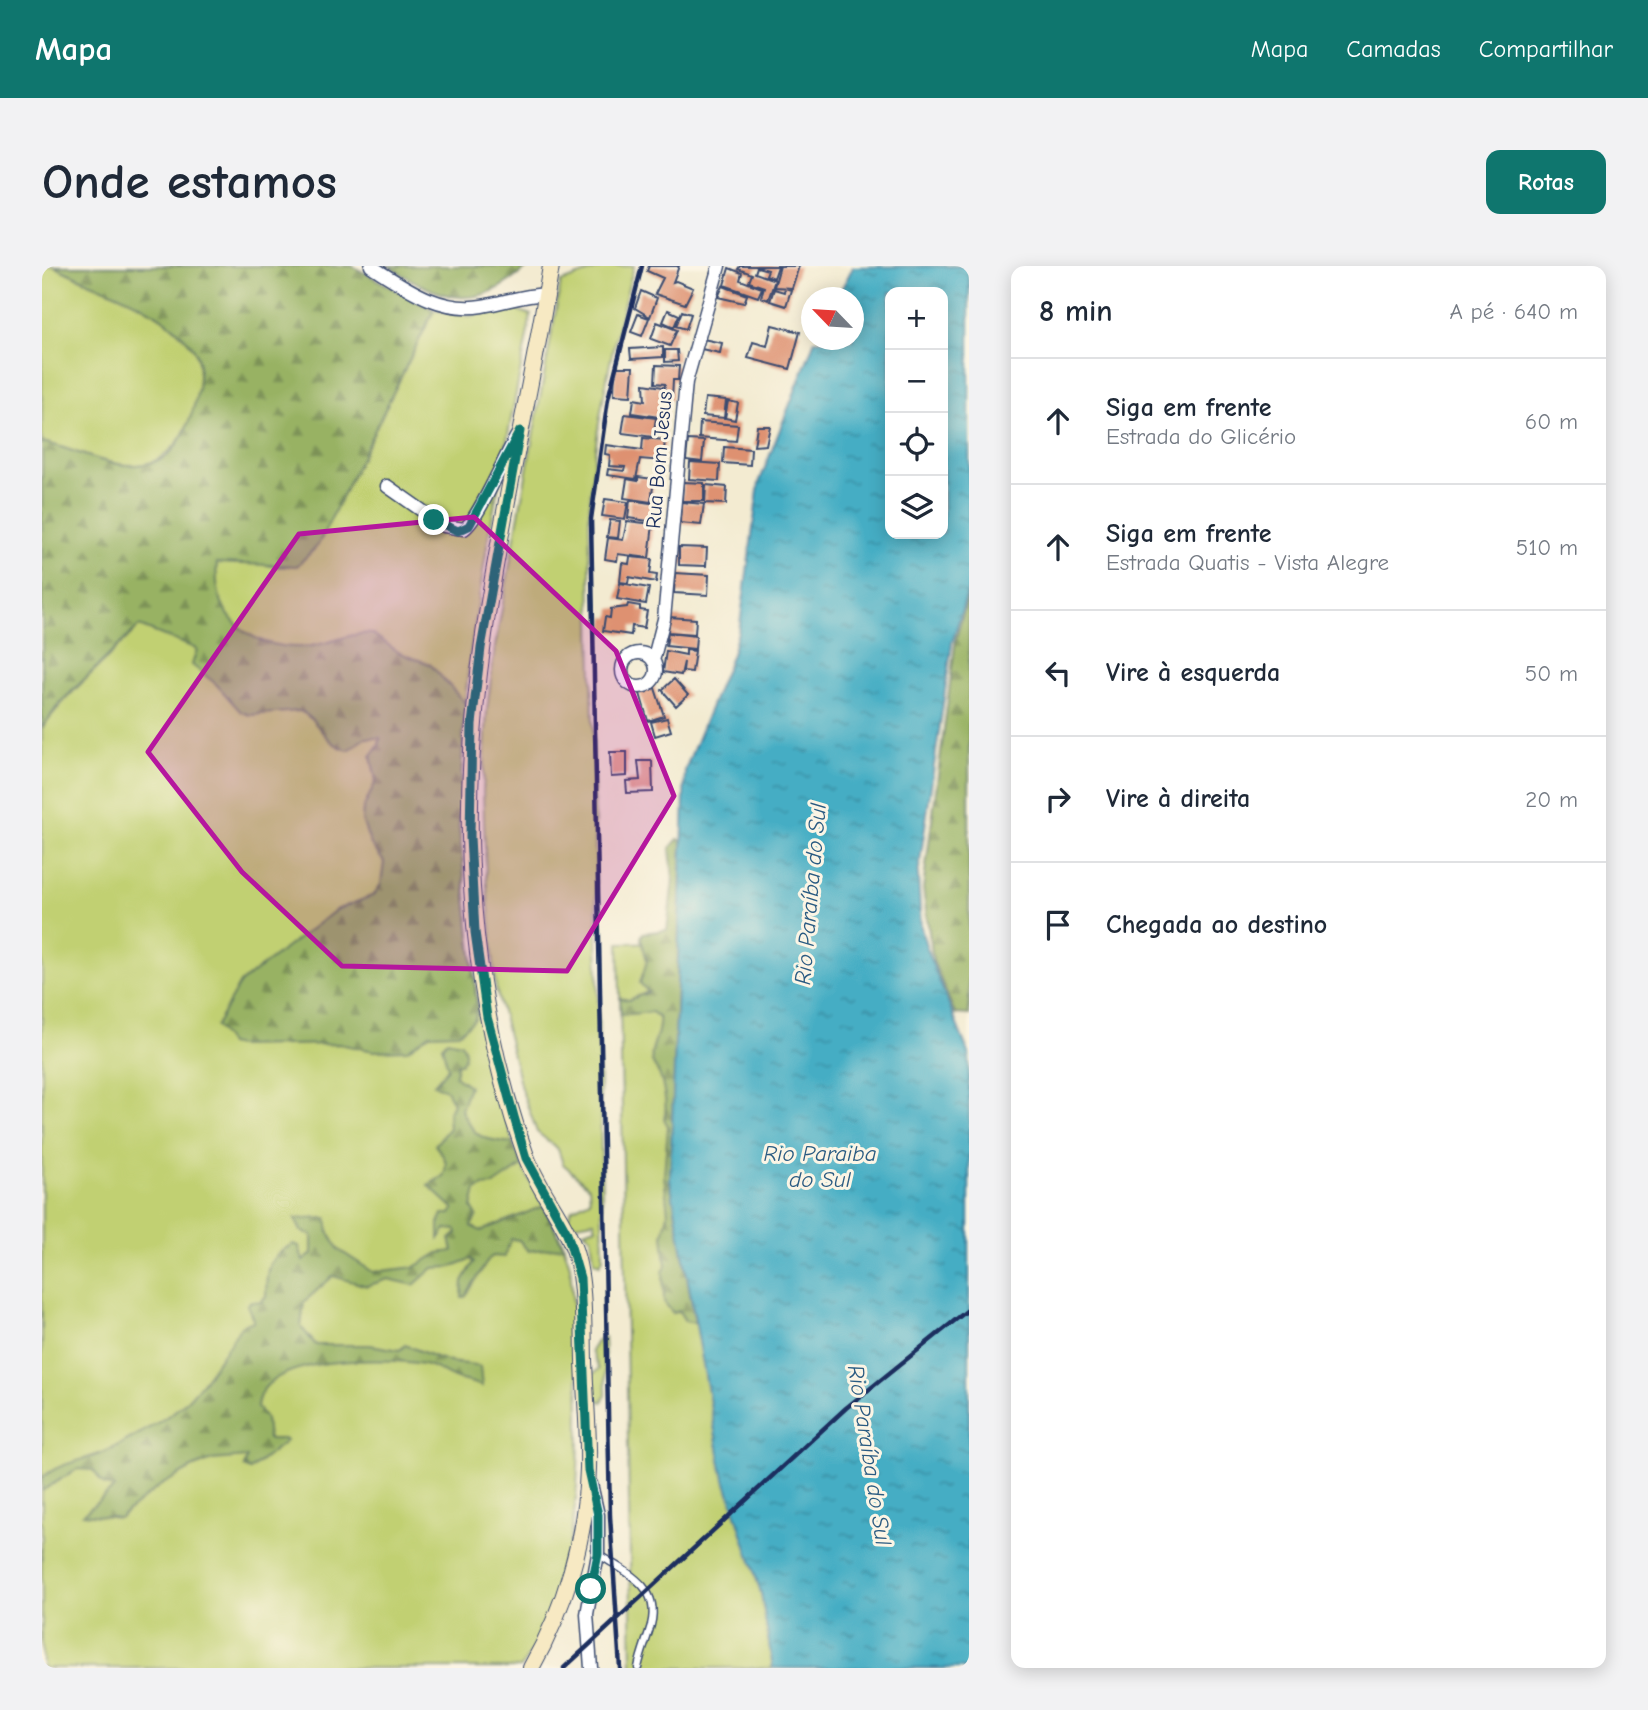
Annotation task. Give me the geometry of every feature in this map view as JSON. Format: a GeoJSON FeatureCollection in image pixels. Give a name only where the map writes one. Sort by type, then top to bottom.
{"type":"FeatureCollection","features":[{"type":"Feature","properties":{"kind":"street"},"geometry":{"type":"LineString","coordinates":[[371,266],[447,307],[484,306],[520,295],[548,294]]}},
{"type":"Feature","properties":{"kind":"street"},"geometry":{"type":"LineString","coordinates":[[551,266],[481,648],[472,724],[470,837],[475,932],[487,1017],[526,1158],[575,1254],[582,1309],[588,1470],[598,1515],[598,1554],[587,1614],[591,1668]]}},
{"type":"Feature","properties":{"kind":"street","name":"Rua Bom Jesus"},"geometry":{"type":"LineString","coordinates":[[653,661],[664,619],[686,382],[719,266]]}},
{"type":"Feature","properties":{"kind":"street"},"geometry":{"type":"LineString","coordinates":[[387,486],[444,526],[464,529],[475,519],[502,461],[520,431]]}},
{"type":"Feature","properties":{"kind":"street"},"geometry":{"type":"LineString","coordinates":[[531,1668],[546,1641],[572,1568],[588,1470]]}},
{"type":"Feature","properties":{"kind":"lane"},"geometry":{"type":"LineString","coordinates":[[598,1554],[640,1581],[650,1593],[652,1622],[638,1668]]}},
{"type":"Feature","properties":{"kind":"highlighted area"},"geometry":{"type":"Polygon","coordinates":[[[474,517],[616,651],[674,796],[567,971],[342,966],[242,872],[148,752],[299,534],[474,517]]]}},
{"type":"Feature","properties":{"kind":"green space"},"geometry":{"type":"Polygon","coordinates":[[[42,266],[54,266],[137,303],[167,322],[192,346],[199,371],[195,407],[179,441],[152,462],[135,465],[111,463],[42,442],[42,266]]]}},
{"type":"Feature","properties":{"kind":"green space"},"geometry":{"type":"Polygon","coordinates":[[[54,266],[352,266],[434,310],[318,545],[297,566],[217,563],[217,582],[228,614],[251,636],[285,646],[304,647],[356,635],[373,634],[400,653],[430,664],[465,703],[459,827],[477,1007],[475,1019],[459,1033],[430,1034],[407,1050],[374,1051],[339,1044],[237,1046],[229,1044],[216,1026],[240,983],[336,910],[374,895],[381,884],[384,862],[370,843],[362,820],[363,809],[376,781],[371,756],[379,745],[380,738],[365,738],[349,750],[333,743],[300,711],[250,715],[241,712],[216,684],[192,665],[197,649],[139,626],[59,704],[42,728],[42,442],[124,465],[140,465],[160,460],[175,448],[189,422],[199,376],[194,349],[170,324],[139,304],[54,266]]]}},
{"type":"Feature","properties":{"kind":"green space"},"geometry":{"type":"Polygon","coordinates":[[[388,266],[529,266],[492,291],[459,297],[426,288],[388,266]]]}},
{"type":"Feature","properties":{"kind":"green space"},"geometry":{"type":"Polygon","coordinates":[[[607,266],[634,266],[605,389],[589,514],[603,1258],[600,1264],[594,1261],[591,1237],[584,1231],[596,1227],[594,1221],[571,1225],[567,1219],[572,1209],[590,1200],[589,1187],[563,1164],[558,1149],[537,1132],[521,1088],[496,988],[486,875],[483,792],[487,710],[495,647],[561,282],[607,266]]]}},
{"type":"Feature","properties":{"kind":"green space"},"geometry":{"type":"Polygon","coordinates":[[[514,309],[531,315],[489,534],[470,656],[459,757],[459,827],[479,1018],[516,1155],[562,1241],[570,1266],[577,1368],[578,1473],[573,1525],[562,1575],[545,1623],[521,1668],[42,1668],[42,728],[72,693],[156,608],[204,569],[230,559],[279,567],[291,565],[304,559],[318,545],[434,310],[469,316],[514,309]]]}},
{"type":"Feature","properties":{"kind":"green space"},"geometry":{"type":"Polygon","coordinates":[[[969,593],[969,1015],[955,1014],[933,961],[923,889],[956,638],[969,593]]]}},
{"type":"Feature","properties":{"kind":"green space"},"geometry":{"type":"Polygon","coordinates":[[[678,839],[682,841],[670,1180],[695,1323],[685,1321],[679,1311],[673,1313],[664,1302],[663,1272],[666,1266],[663,1235],[668,1214],[664,1175],[668,1126],[664,1119],[666,1103],[663,1086],[652,1056],[659,1018],[652,1012],[621,1015],[620,998],[629,1000],[648,992],[640,983],[647,961],[641,938],[643,933],[667,930],[673,880],[670,848],[678,839]]]}},
{"type":"Feature","properties":{"kind":"green space"},"geometry":{"type":"Polygon","coordinates":[[[679,942],[670,1180],[722,1470],[761,1593],[773,1668],[632,1668],[619,943],[679,942]]]}},
{"type":"Feature","properties":{"kind":"green space"},"geometry":{"type":"Polygon","coordinates":[[[447,1040],[461,1043],[465,1051],[461,1064],[457,1064],[455,1076],[469,1086],[461,1110],[466,1120],[480,1136],[513,1143],[522,1166],[494,1185],[476,1190],[472,1208],[477,1216],[471,1226],[481,1231],[543,1206],[564,1247],[528,1251],[519,1240],[511,1239],[504,1257],[493,1256],[489,1259],[465,1297],[462,1297],[463,1281],[474,1262],[471,1259],[450,1267],[433,1268],[414,1285],[388,1279],[367,1286],[333,1276],[304,1302],[301,1327],[316,1345],[370,1345],[400,1350],[405,1345],[451,1362],[476,1365],[480,1367],[482,1386],[453,1378],[427,1365],[405,1362],[355,1361],[302,1368],[279,1377],[264,1389],[257,1407],[266,1419],[268,1439],[286,1441],[250,1470],[244,1467],[247,1457],[212,1460],[161,1485],[119,1518],[83,1514],[114,1488],[103,1484],[93,1470],[77,1469],[42,1491],[42,1478],[50,1472],[103,1453],[149,1428],[184,1403],[215,1365],[242,1325],[254,1321],[247,1305],[251,1301],[261,1302],[266,1296],[272,1260],[293,1244],[299,1246],[303,1261],[312,1254],[312,1235],[301,1231],[295,1219],[327,1218],[329,1233],[339,1250],[373,1272],[415,1267],[438,1253],[453,1251],[450,1239],[457,1233],[456,1230],[446,1229],[439,1239],[439,1223],[443,1214],[451,1214],[454,1209],[428,1185],[443,1176],[446,1166],[445,1159],[435,1145],[449,1128],[448,1114],[453,1103],[446,1090],[434,1084],[448,1068],[442,1046],[447,1040]]]}},
{"type":"Feature","properties":{"kind":"green space"},"geometry":{"type":"Polygon","coordinates":[[[604,1337],[606,1395],[602,1402],[592,1396],[592,1375],[599,1369],[591,1351],[598,1340],[604,1337]]]}},
{"type":"Feature","properties":{"kind":"water","name":"Rio Paraiba do Sul"},"geometry":{"type":"Polygon","coordinates":[[[969,266],[969,586],[952,643],[918,875],[921,927],[929,956],[969,1054],[969,1668],[773,1668],[761,1593],[722,1470],[670,1180],[685,770],[732,654],[740,624],[759,483],[811,350],[864,350],[864,287],[842,287],[853,267],[969,266]]]}},
{"type":"Feature","properties":{"kind":"building"},"geometry":{"type":"Polygon","coordinates":[[[649,266],[679,266],[673,282],[693,288],[685,304],[655,294],[663,278],[647,271],[649,266]]]}},
{"type":"Feature","properties":{"kind":"building"},"geometry":{"type":"Polygon","coordinates":[[[740,266],[778,266],[774,278],[766,275],[768,270],[757,267],[755,273],[775,280],[768,300],[761,297],[764,287],[749,282],[752,274],[738,269],[740,266]]]}},
{"type":"Feature","properties":{"kind":"building"},"geometry":{"type":"Polygon","coordinates":[[[780,266],[799,266],[792,288],[774,287],[780,266]]]}},
{"type":"Feature","properties":{"kind":"building"},"geometry":{"type":"Polygon","coordinates":[[[729,268],[742,273],[740,280],[762,288],[758,297],[724,285],[729,268]]]}},
{"type":"Feature","properties":{"kind":"building"},"geometry":{"type":"Polygon","coordinates":[[[723,286],[747,295],[744,303],[718,297],[723,286]]]}},
{"type":"Feature","properties":{"kind":"building"},"geometry":{"type":"Polygon","coordinates":[[[785,288],[791,290],[786,306],[770,301],[774,289],[784,292],[785,288]]]}},
{"type":"Feature","properties":{"kind":"building"},"geometry":{"type":"Polygon","coordinates":[[[641,291],[657,298],[650,317],[635,308],[641,291]]]}},
{"type":"Feature","properties":{"kind":"building"},"geometry":{"type":"Polygon","coordinates":[[[668,310],[679,315],[674,327],[663,322],[668,310]]]}},
{"type":"Feature","properties":{"kind":"building"},"geometry":{"type":"Polygon","coordinates":[[[682,311],[691,314],[686,329],[676,326],[682,311]]]}},
{"type":"Feature","properties":{"kind":"building"},"geometry":{"type":"Polygon","coordinates":[[[638,314],[649,318],[642,336],[631,332],[638,314]]]}},
{"type":"Feature","properties":{"kind":"building"},"geometry":{"type":"Polygon","coordinates":[[[657,322],[677,330],[670,346],[651,339],[657,322]]]}},
{"type":"Feature","properties":{"kind":"building"},"geometry":{"type":"Polygon","coordinates":[[[772,325],[800,332],[790,369],[748,358],[753,342],[767,346],[772,325]]]}},
{"type":"Feature","properties":{"kind":"building"},"geometry":{"type":"Polygon","coordinates":[[[703,339],[722,343],[720,353],[701,349],[703,339]]]}},
{"type":"Feature","properties":{"kind":"building"},"geometry":{"type":"Polygon","coordinates":[[[663,347],[663,357],[631,359],[630,349],[663,347]]]}},
{"type":"Feature","properties":{"kind":"building"},"geometry":{"type":"Polygon","coordinates":[[[665,350],[677,350],[678,361],[665,362],[665,350]]]}},
{"type":"Feature","properties":{"kind":"building"},"geometry":{"type":"Polygon","coordinates":[[[656,365],[679,366],[678,380],[673,380],[672,399],[664,399],[665,384],[655,383],[656,365]]]}},
{"type":"Feature","properties":{"kind":"building"},"geometry":{"type":"Polygon","coordinates":[[[615,367],[633,367],[631,396],[614,395],[615,367]]]}},
{"type":"Feature","properties":{"kind":"building"},"geometry":{"type":"Polygon","coordinates":[[[644,384],[663,387],[659,417],[632,413],[634,399],[645,401],[644,384]]]}},
{"type":"Feature","properties":{"kind":"building"},"geometry":{"type":"Polygon","coordinates":[[[705,398],[726,400],[724,418],[703,416],[705,398]]]}},
{"type":"Feature","properties":{"kind":"building"},"geometry":{"type":"Polygon","coordinates":[[[728,401],[738,403],[735,420],[725,418],[728,401]]]}},
{"type":"Feature","properties":{"kind":"building"},"geometry":{"type":"Polygon","coordinates":[[[625,414],[656,418],[653,437],[622,433],[625,414]]]}},
{"type":"Feature","properties":{"kind":"building"},"geometry":{"type":"Polygon","coordinates":[[[700,422],[738,425],[736,441],[699,438],[700,422]]]}},
{"type":"Feature","properties":{"kind":"building"},"geometry":{"type":"Polygon","coordinates":[[[757,426],[770,426],[766,445],[754,446],[757,426]]]}},
{"type":"Feature","properties":{"kind":"building"},"geometry":{"type":"Polygon","coordinates":[[[643,438],[665,440],[663,461],[640,459],[636,479],[607,475],[608,469],[624,471],[625,467],[609,466],[610,455],[605,454],[606,445],[642,450],[643,438]]]}},
{"type":"Feature","properties":{"kind":"building"},"geometry":{"type":"Polygon","coordinates":[[[688,440],[704,441],[702,462],[686,460],[688,440]]]}},
{"type":"Feature","properties":{"kind":"building"},"geometry":{"type":"Polygon","coordinates":[[[724,447],[751,449],[750,465],[723,463],[724,447]]]}},
{"type":"Feature","properties":{"kind":"building"},"geometry":{"type":"Polygon","coordinates":[[[690,462],[720,464],[719,481],[689,479],[690,462]]]}},
{"type":"Feature","properties":{"kind":"building"},"geometry":{"type":"Polygon","coordinates":[[[638,477],[654,479],[651,502],[624,498],[627,479],[638,481],[638,477]]]}},
{"type":"Feature","properties":{"kind":"building"},"geometry":{"type":"Polygon","coordinates":[[[683,482],[704,483],[704,501],[682,501],[683,482]]]}},
{"type":"Feature","properties":{"kind":"building"},"geometry":{"type":"Polygon","coordinates":[[[706,485],[727,487],[726,504],[705,503],[706,485]]]}},
{"type":"Feature","properties":{"kind":"building"},"geometry":{"type":"Polygon","coordinates":[[[605,499],[628,502],[625,519],[602,516],[605,499]]]}},
{"type":"Feature","properties":{"kind":"building"},"geometry":{"type":"Polygon","coordinates":[[[630,500],[657,504],[655,522],[628,518],[630,500]]]}},
{"type":"Feature","properties":{"kind":"building"},"geometry":{"type":"Polygon","coordinates":[[[681,502],[704,504],[701,525],[680,523],[681,502]]]}},
{"type":"Feature","properties":{"kind":"building"},"geometry":{"type":"Polygon","coordinates":[[[610,520],[620,521],[618,538],[607,537],[610,520]]]}},
{"type":"Feature","properties":{"kind":"building"},"geometry":{"type":"Polygon","coordinates":[[[627,521],[653,524],[649,558],[618,554],[617,561],[605,559],[608,538],[623,540],[627,521]]]}},
{"type":"Feature","properties":{"kind":"building"},"geometry":{"type":"Polygon","coordinates":[[[679,547],[707,548],[706,566],[679,565],[679,547]]]}},
{"type":"Feature","properties":{"kind":"building"},"geometry":{"type":"Polygon","coordinates":[[[630,557],[652,559],[650,574],[657,575],[656,582],[629,577],[628,583],[620,582],[622,563],[629,564],[630,557]]]}},
{"type":"Feature","properties":{"kind":"building"},"geometry":{"type":"Polygon","coordinates":[[[675,573],[709,575],[708,595],[674,593],[675,573]]]}},
{"type":"Feature","properties":{"kind":"building"},"geometry":{"type":"Polygon","coordinates":[[[620,583],[649,588],[646,604],[617,599],[620,583]]]}},
{"type":"Feature","properties":{"kind":"building"},"geometry":{"type":"Polygon","coordinates":[[[628,604],[640,606],[640,610],[647,611],[644,628],[632,626],[631,635],[603,631],[605,617],[610,618],[611,609],[627,607],[628,604]]]}},
{"type":"Feature","properties":{"kind":"building"},"geometry":{"type":"Polygon","coordinates":[[[669,617],[696,619],[695,634],[668,632],[669,617]]]}},
{"type":"Feature","properties":{"kind":"building"},"geometry":{"type":"Polygon","coordinates":[[[668,633],[696,636],[695,649],[666,646],[668,633]]]}},
{"type":"Feature","properties":{"kind":"building"},"geometry":{"type":"Polygon","coordinates":[[[686,650],[695,651],[692,672],[683,671],[684,662],[681,675],[663,672],[666,651],[686,655],[686,650]]]}},
{"type":"Feature","properties":{"kind":"building"},"geometry":{"type":"Polygon","coordinates":[[[674,679],[688,695],[676,706],[662,690],[674,679]]]}},
{"type":"Feature","properties":{"kind":"building"},"geometry":{"type":"Polygon","coordinates":[[[654,685],[664,716],[648,721],[639,690],[654,685]]]}},
{"type":"Feature","properties":{"kind":"building"},"geometry":{"type":"Polygon","coordinates":[[[667,718],[671,731],[655,736],[651,722],[667,718]]]}},
{"type":"Feature","properties":{"kind":"building"},"geometry":{"type":"Polygon","coordinates":[[[610,752],[627,752],[627,776],[611,777],[610,752]]]}},
{"type":"Feature","properties":{"kind":"building"},"geometry":{"type":"Polygon","coordinates":[[[638,761],[652,761],[653,792],[627,793],[626,781],[640,780],[638,761]]]}},
{"type":"Feature","properties":{"kind":"railway"},"geometry":{"type":"LineString","coordinates":[[620,1668],[610,1516],[591,519],[608,399],[642,266]]}},
{"type":"Feature","properties":{"kind":"railway"},"geometry":{"type":"LineString","coordinates":[[564,1668],[846,1408],[969,1309]]}},
{"type":"Feature","properties":{"kind":"route"},"geometry":{"type":"LineString","coordinates":[[434,520],[458,531],[469,526],[520,431],[481,648],[472,724],[470,837],[475,932],[487,1017],[526,1158],[541,1190],[567,1233],[580,1278],[588,1470],[598,1515],[598,1554],[591,1589]]}},
{"type":"Feature","properties":{"kind":"water label","name":"Rio Paraíba do Sul"},"geometry":{"type":"Point","coordinates":[810,894]}},
{"type":"Feature","properties":{"kind":"water label","name":"Rio Paraíba do Sul"},"geometry":{"type":"Point","coordinates":[870,1455]}}]}
